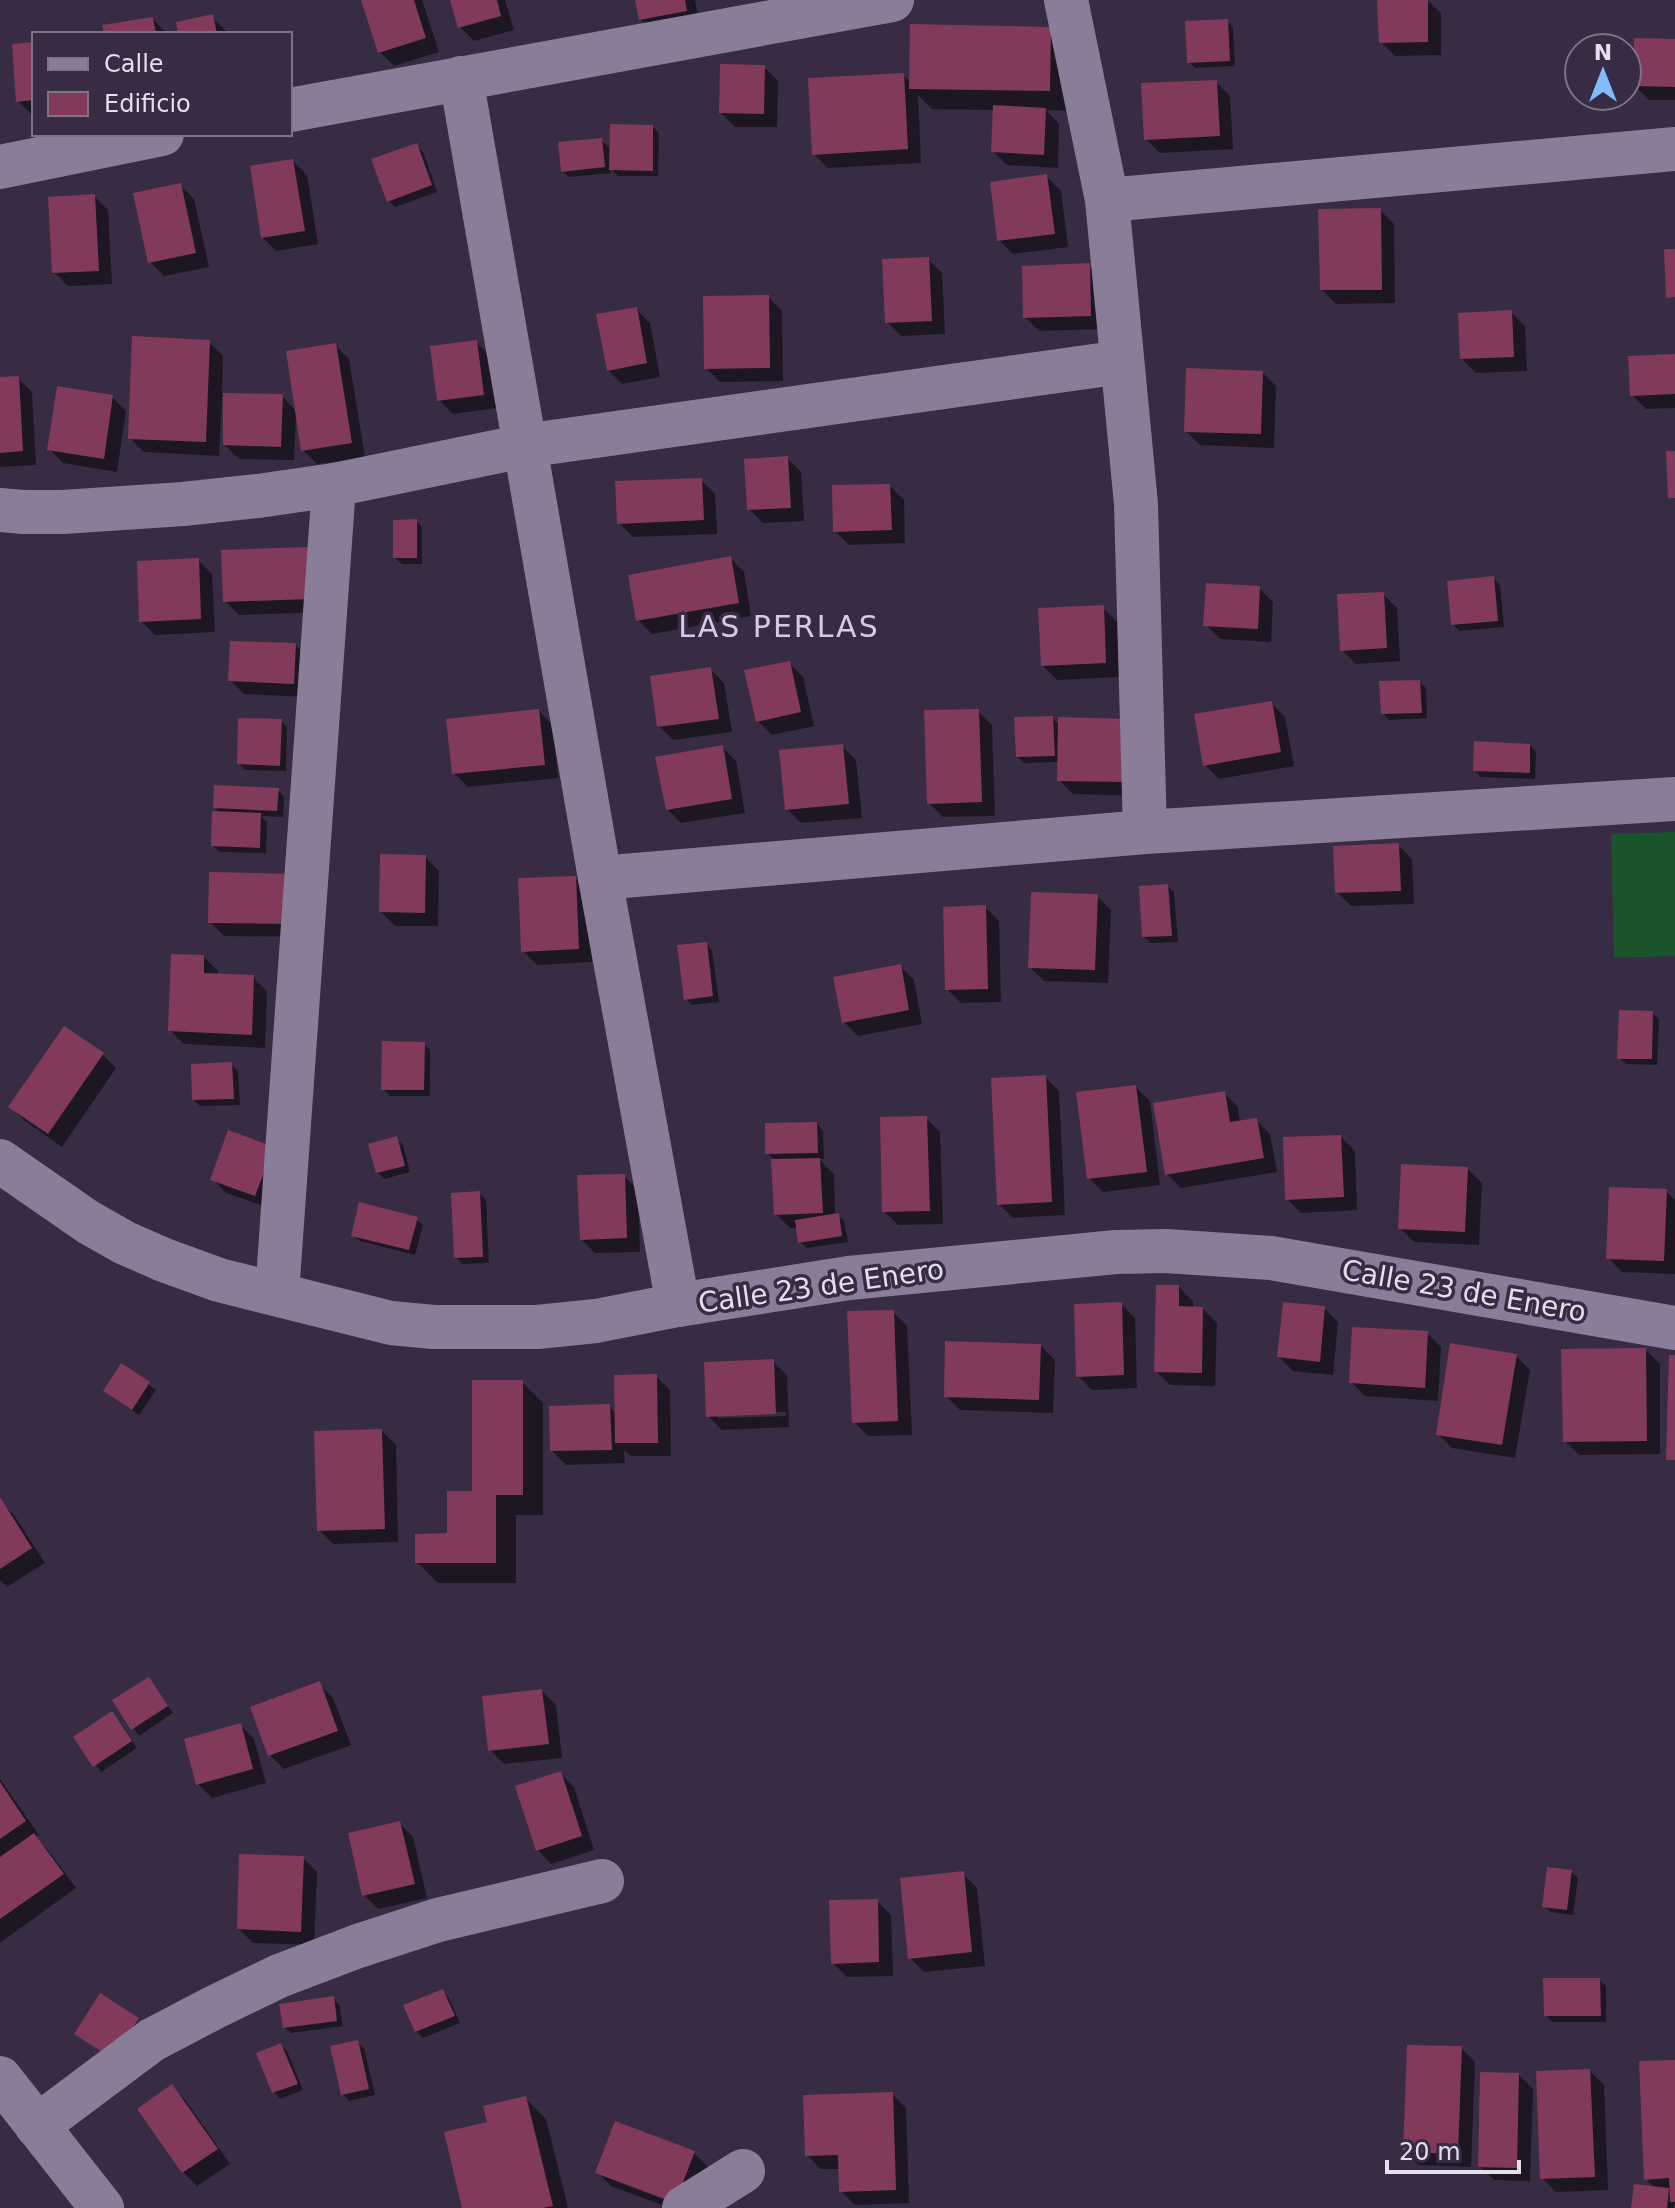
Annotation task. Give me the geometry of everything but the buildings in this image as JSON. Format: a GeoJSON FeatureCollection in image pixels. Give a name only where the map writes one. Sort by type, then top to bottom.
{"type":"FeatureCollection","features":[{"type":"Feature","properties":{"kind":"street"},"geometry":{"type":"LineString","coordinates":[[292,110],[892,0]]}},
{"type":"Feature","properties":{"kind":"street"},"geometry":{"type":"LineString","coordinates":[[1066,0],[1107,200],[1136,504],[1145,832]]}},
{"type":"Feature","properties":{"kind":"street"},"geometry":{"type":"LineString","coordinates":[[461,78],[600,878],[678,1305]]}},
{"type":"Feature","properties":{"kind":"street"},"geometry":{"type":"LineString","coordinates":[[0,167],[152,136]]}},
{"type":"Feature","properties":{"kind":"street"},"geometry":{"type":"LineString","coordinates":[[1107,200],[1675,149]]}},
{"type":"Feature","properties":{"kind":"street"},"geometry":{"type":"LineString","coordinates":[[0,510],[63,512],[258,496],[334,485],[524,446],[1122,362]]}},
{"type":"Feature","properties":{"kind":"street"},"geometry":{"type":"LineString","coordinates":[[277,1294],[334,485]]}},
{"type":"Feature","properties":{"kind":"street"},"geometry":{"type":"LineString","coordinates":[[600,878],[1145,832],[1675,799]]}},
{"type":"Feature","properties":{"kind":"street","name":"Calle 23 de Enero"},"geometry":{"type":"LineString","coordinates":[[0,1161],[88,1222],[164,1260],[219,1280],[391,1323],[479,1329],[537,1327],[596,1321],[849,1278],[1116,1252],[1166,1251],[1271,1258],[1675,1328]]}},
{"type":"Feature","properties":{"kind":"street"},"geometry":{"type":"LineString","coordinates":[[37,2126],[152,2040],[279,1976],[438,1920],[602,1881]]}},
{"type":"Feature","properties":{"kind":"street"},"geometry":{"type":"LineString","coordinates":[[0,2078],[102,2208]]}},
{"type":"Feature","properties":{"kind":"street"},"geometry":{"type":"LineString","coordinates":[[684,2208],[743,2171]]}},
{"type":"Feature","properties":{"kind":"green space"},"geometry":{"type":"Polygon","coordinates":[[[1675,832],[1675,956],[1614,958],[1611,834],[1675,832]]]}},
{"type":"Feature","properties":{"kind":"district","name":"LAS PERLAS"},"geometry":{"type":"Point","coordinates":[779,626]}}]}
